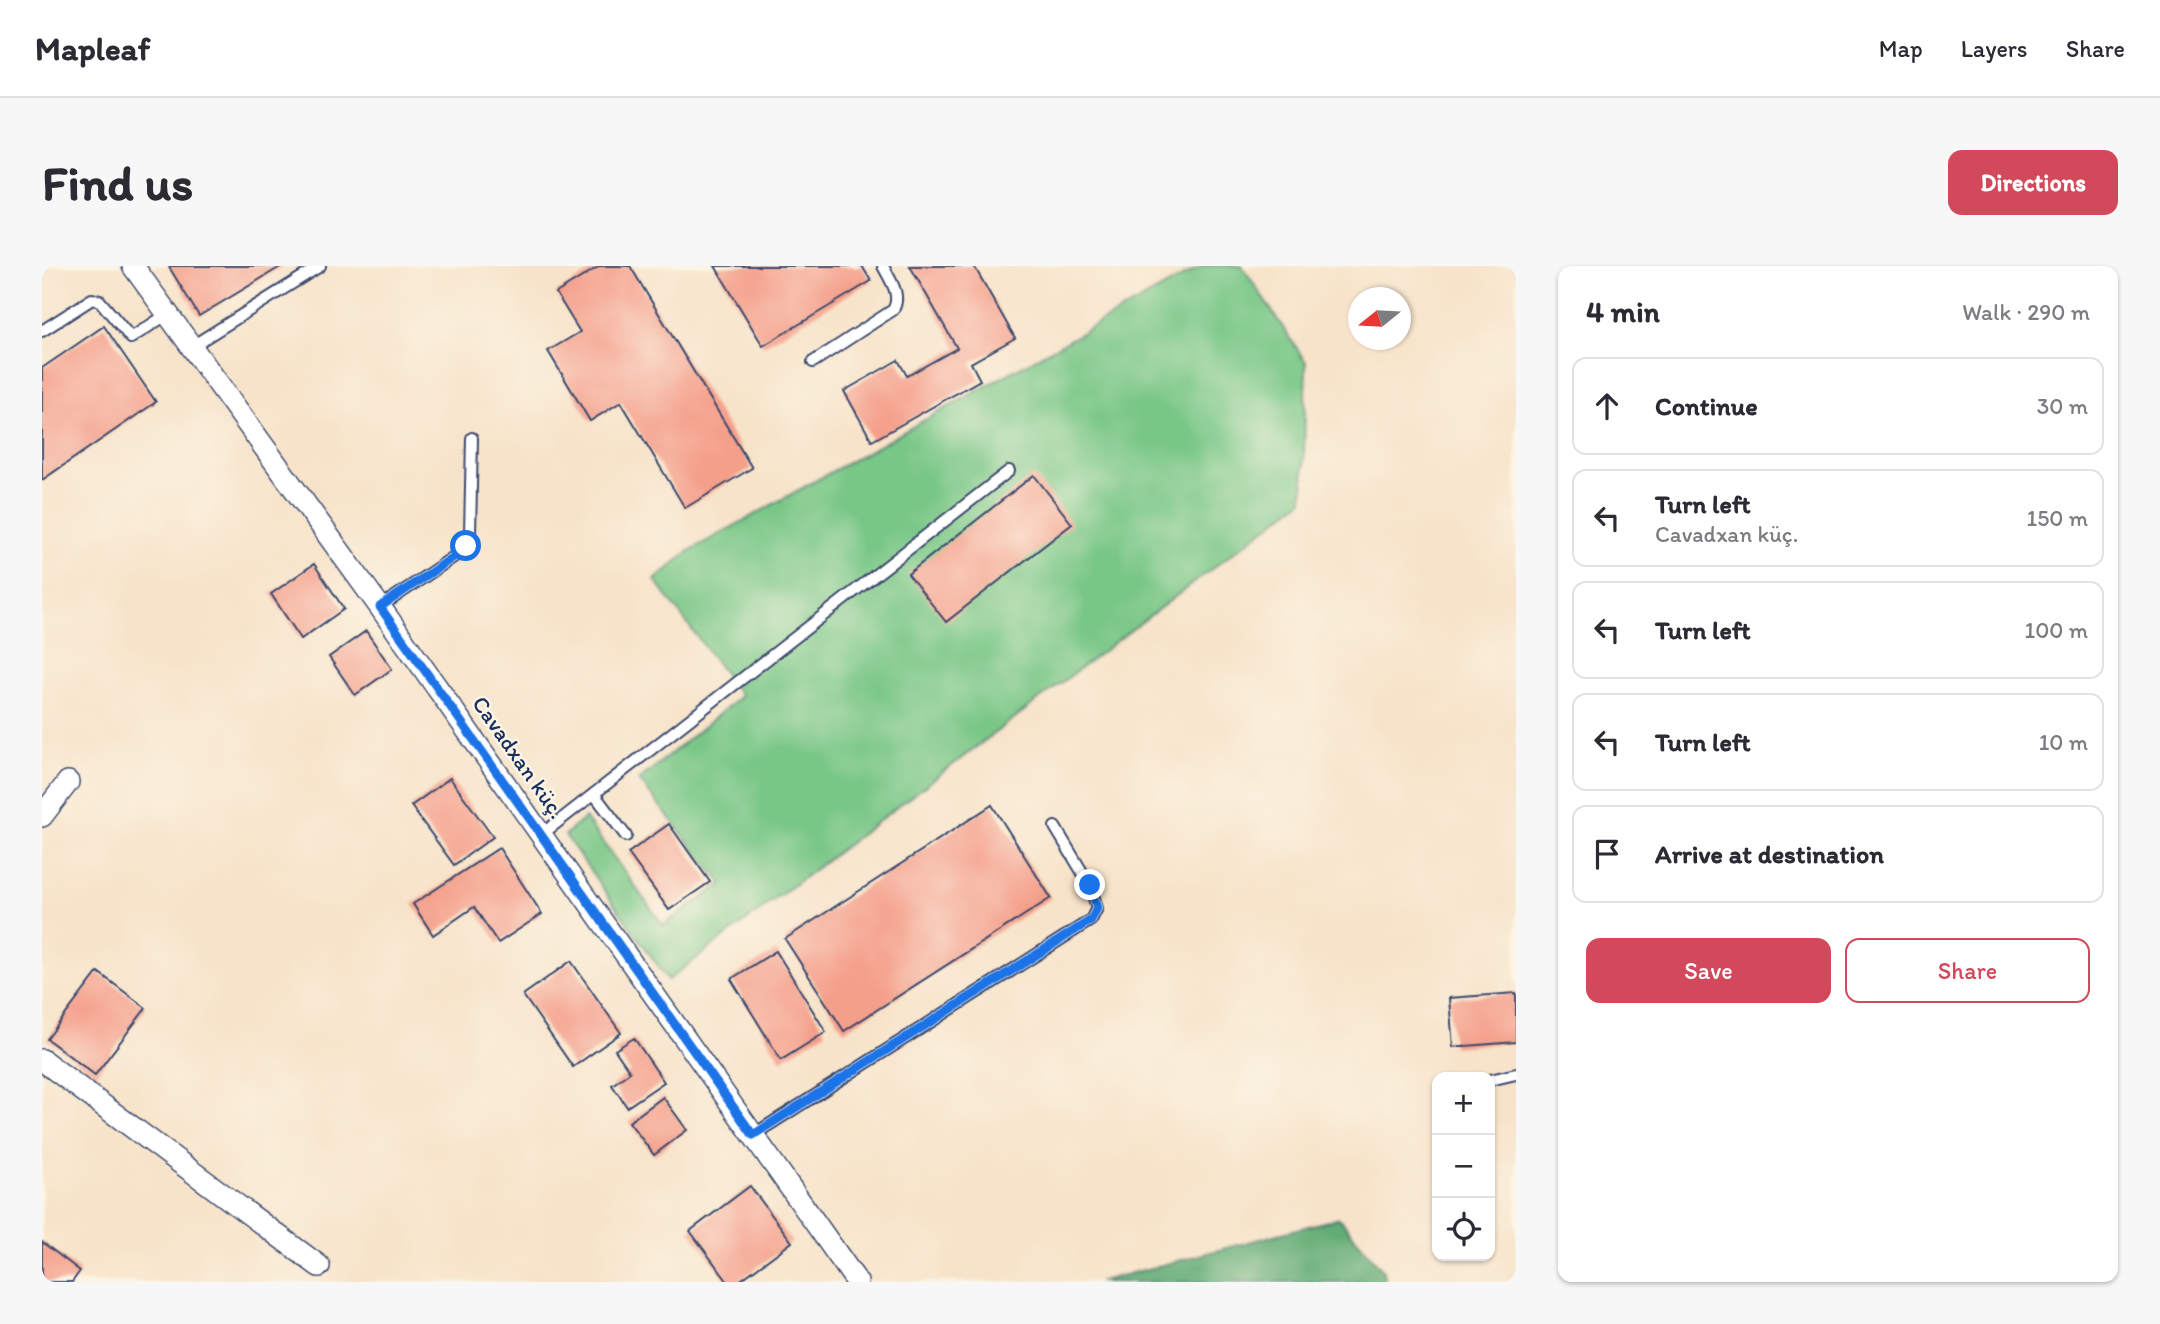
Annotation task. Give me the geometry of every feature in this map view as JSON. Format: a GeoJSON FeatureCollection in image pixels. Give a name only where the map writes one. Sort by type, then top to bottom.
{"type":"FeatureCollection","features":[{"type":"Feature","properties":{"kind":"street","name":"Cavadxan küç."},"geometry":{"type":"LineString","coordinates":[[132,266],[189,348],[380,607],[857,1282]]}},
{"type":"Feature","properties":{"kind":"street"},"geometry":{"type":"LineString","coordinates":[[42,816],[68,782]]}},
{"type":"Feature","properties":{"kind":"street"},"geometry":{"type":"LineString","coordinates":[[42,1060],[318,1266]]}},
{"type":"Feature","properties":{"kind":"lane"},"geometry":{"type":"LineString","coordinates":[[189,348],[320,266]]}},
{"type":"Feature","properties":{"kind":"lane"},"geometry":{"type":"LineString","coordinates":[[813,362],[893,310],[897,303],[896,293],[883,266]]}},
{"type":"Feature","properties":{"kind":"lane"},"geometry":{"type":"LineString","coordinates":[[42,331],[92,299],[100,301],[131,338],[166,315]]}},
{"type":"Feature","properties":{"kind":"lane"},"geometry":{"type":"LineString","coordinates":[[380,607],[466,546],[470,534],[472,438]]}},
{"type":"Feature","properties":{"kind":"lane"},"geometry":{"type":"LineString","coordinates":[[541,835],[1009,471]]}},
{"type":"Feature","properties":{"kind":"lane"},"geometry":{"type":"LineString","coordinates":[[594,793],[626,836]]}},
{"type":"Feature","properties":{"kind":"lane"},"geometry":{"type":"LineString","coordinates":[[753,1135],[1091,920],[1097,908],[1090,885],[1055,827]]}},
{"type":"Feature","properties":{"kind":"lane"},"geometry":{"type":"LineString","coordinates":[[1495,1079],[1516,1074]]}},
{"type":"Feature","properties":{"kind":"green space"},"geometry":{"type":"Polygon","coordinates":[[[1202,266],[1242,266],[1306,362],[1303,500],[668,980],[565,835],[585,818],[663,925],[722,884],[639,780],[741,696],[655,580],[689,551],[1202,266]]]}},
{"type":"Feature","properties":{"kind":"green space"},"geometry":{"type":"Polygon","coordinates":[[[1339,1218],[1383,1271],[1385,1282],[1098,1282],[1339,1218]]]}},
{"type":"Feature","properties":{"kind":"building"},"geometry":{"type":"Polygon","coordinates":[[[171,266],[282,266],[199,316],[169,267],[171,266]]]}},
{"type":"Feature","properties":{"kind":"building"},"geometry":{"type":"Polygon","coordinates":[[[600,266],[630,266],[752,468],[685,508],[621,402],[590,421],[548,351],[580,332],[556,293],[600,266]]]}},
{"type":"Feature","properties":{"kind":"building"},"geometry":{"type":"Polygon","coordinates":[[[715,266],[862,266],[871,281],[763,346],[715,266]]]}},
{"type":"Feature","properties":{"kind":"building"},"geometry":{"type":"Polygon","coordinates":[[[910,266],[974,266],[1015,338],[971,363],[980,380],[872,441],[844,391],[898,360],[907,376],[957,348],[910,266]]]}},
{"type":"Feature","properties":{"kind":"building"},"geometry":{"type":"Polygon","coordinates":[[[104,326],[156,402],[42,480],[42,368],[104,326]]]}},
{"type":"Feature","properties":{"kind":"building"},"geometry":{"type":"Polygon","coordinates":[[[1034,475],[1072,524],[946,622],[908,574],[1034,475]]]}},
{"type":"Feature","properties":{"kind":"building"},"geometry":{"type":"Polygon","coordinates":[[[314,564],[344,609],[301,639],[271,594],[314,564]]]}},
{"type":"Feature","properties":{"kind":"building"},"geometry":{"type":"Polygon","coordinates":[[[366,631],[392,669],[355,695],[329,657],[366,631]]]}},
{"type":"Feature","properties":{"kind":"building"},"geometry":{"type":"Polygon","coordinates":[[[450,778],[493,837],[454,865],[411,806],[450,778]]]}},
{"type":"Feature","properties":{"kind":"building"},"geometry":{"type":"Polygon","coordinates":[[[992,805],[1051,898],[844,1031],[785,939],[992,805]]]}},
{"type":"Feature","properties":{"kind":"building"},"geometry":{"type":"Polygon","coordinates":[[[669,824],[710,882],[669,910],[628,853],[669,824]]]}},
{"type":"Feature","properties":{"kind":"building"},"geometry":{"type":"Polygon","coordinates":[[[499,848],[542,914],[498,943],[474,907],[433,935],[413,904],[499,848]]]}},
{"type":"Feature","properties":{"kind":"building"},"geometry":{"type":"Polygon","coordinates":[[[776,951],[826,1032],[781,1060],[731,979],[776,951]]]}},
{"type":"Feature","properties":{"kind":"building"},"geometry":{"type":"Polygon","coordinates":[[[571,961],[621,1033],[573,1067],[523,995],[571,961]]]}},
{"type":"Feature","properties":{"kind":"building"},"geometry":{"type":"Polygon","coordinates":[[[98,972],[146,1008],[95,1075],[47,1039],[98,972]]]}},
{"type":"Feature","properties":{"kind":"building"},"geometry":{"type":"Polygon","coordinates":[[[1516,993],[1516,1042],[1453,1047],[1449,998],[1516,993]]]}},
{"type":"Feature","properties":{"kind":"building"},"geometry":{"type":"Polygon","coordinates":[[[634,1038],[664,1082],[627,1107],[612,1085],[630,1072],[615,1050],[634,1038]]]}},
{"type":"Feature","properties":{"kind":"building"},"geometry":{"type":"Polygon","coordinates":[[[663,1097],[687,1130],[654,1155],[629,1122],[663,1097]]]}},
{"type":"Feature","properties":{"kind":"building"},"geometry":{"type":"Polygon","coordinates":[[[750,1186],[792,1242],[738,1282],[728,1282],[690,1231],[750,1186]]]}},
{"type":"Feature","properties":{"kind":"building"},"geometry":{"type":"Polygon","coordinates":[[[42,1242],[80,1271],[72,1282],[42,1282],[42,1242]]]}},
{"type":"Feature","properties":{"kind":"route"},"geometry":{"type":"LineString","coordinates":[[466,546],[380,607],[753,1135],[1091,920],[1097,908],[1090,885]]}}]}
